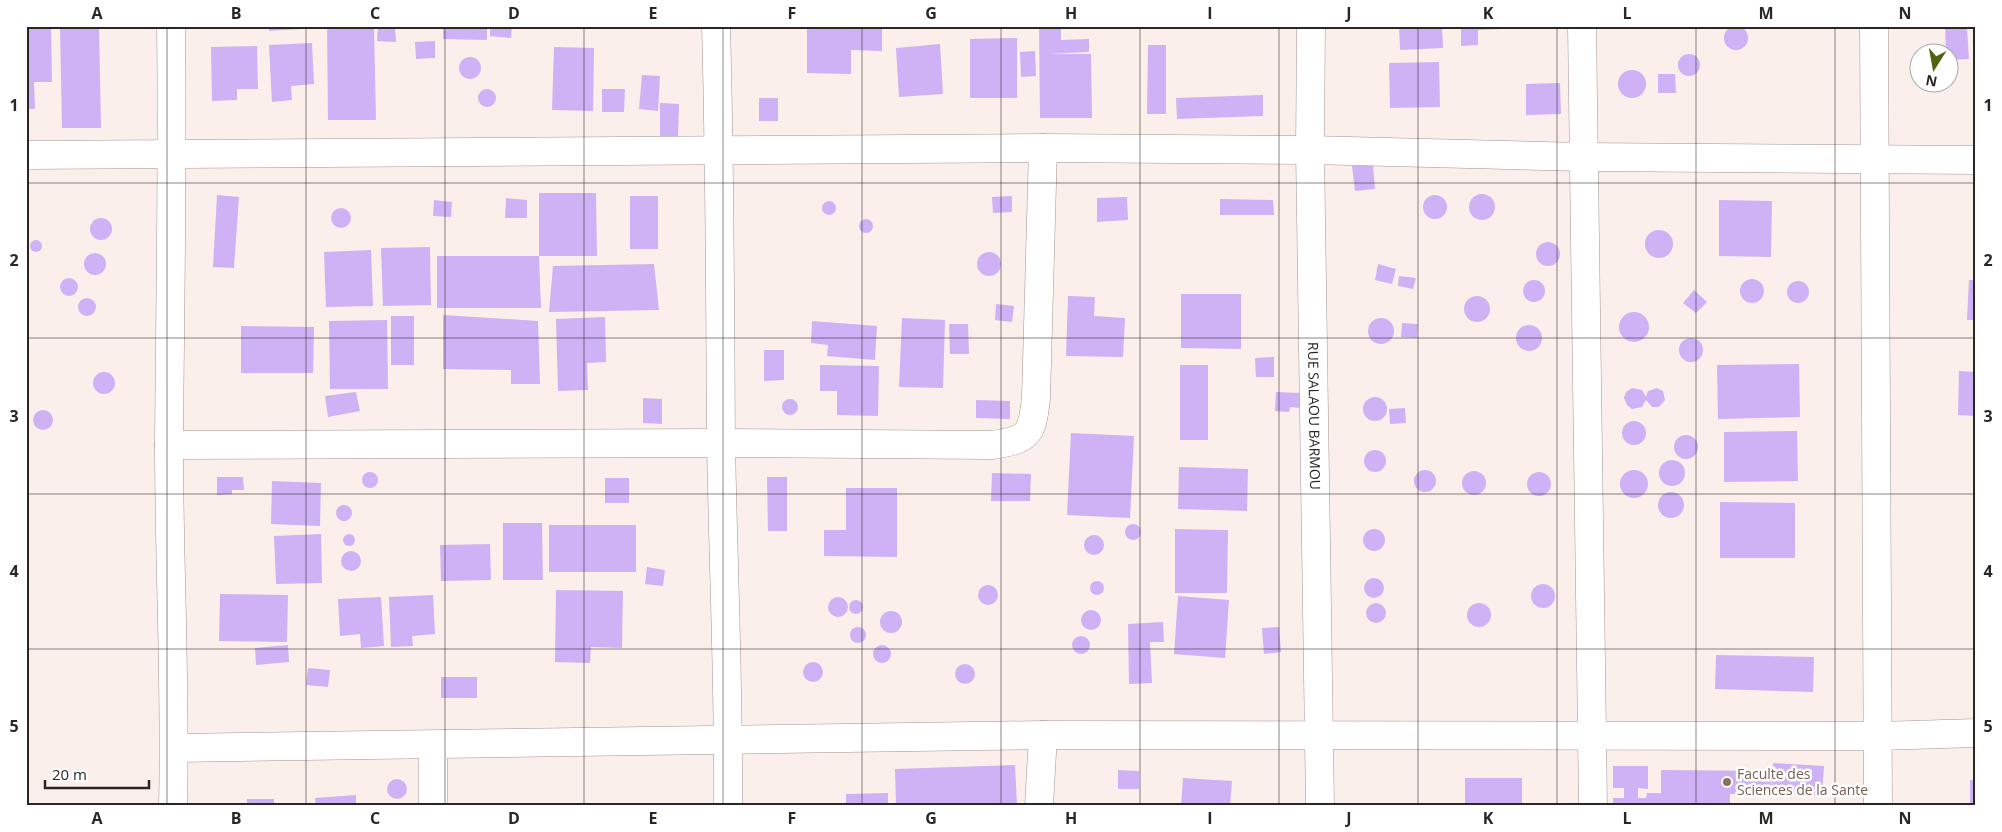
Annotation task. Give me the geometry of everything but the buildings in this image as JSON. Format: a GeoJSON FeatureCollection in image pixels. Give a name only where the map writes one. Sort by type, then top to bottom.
{"type":"FeatureCollection","features":[{"type":"Feature","properties":{"kind":"street"},"geometry":{"type":"LineString","coordinates":[[172,26],[173,153],[169,445],[175,748],[173,806]]}},
{"type":"Feature","properties":{"kind":"street"},"geometry":{"type":"LineString","coordinates":[[716,26],[720,151],[722,443],[729,739],[728,806]]}},
{"type":"Feature","properties":{"kind":"street","name":"RUE SALAOU BARMOU"},"geometry":{"type":"LineString","coordinates":[[1311,26],[1310,150],[1320,806]]}},
{"type":"Feature","properties":{"kind":"street"},"geometry":{"type":"LineString","coordinates":[[1582,26],[1582,157],[1593,806]]}},
{"type":"Feature","properties":{"kind":"street"},"geometry":{"type":"LineString","coordinates":[[1874,26],[1878,806]]}},
{"type":"Feature","properties":{"kind":"street"},"geometry":{"type":"LineString","coordinates":[[26,155],[1043,148],[1310,150],[1582,157],[1976,160]]}},
{"type":"Feature","properties":{"kind":"street"},"geometry":{"type":"LineString","coordinates":[[169,445],[722,443],[992,445],[1018,441],[1033,425],[1036,398],[1043,148]]}},
{"type":"Feature","properties":{"kind":"street"},"geometry":{"type":"LineString","coordinates":[[175,748],[433,746],[729,739],[1043,735],[1591,734],[1879,736],[1976,733]]}},
{"type":"Feature","properties":{"kind":"street"},"geometry":{"type":"LineString","coordinates":[[1039,806],[1043,735]]}},
{"type":"Feature","properties":{"kind":"street"},"geometry":{"type":"LineString","coordinates":[[433,746],[433,806]]}},
{"type":"Feature","properties":{"kind":"place","name":"Faculte des Sciences de la Sante"},"geometry":{"type":"Point","coordinates":[1727,782]}}]}
